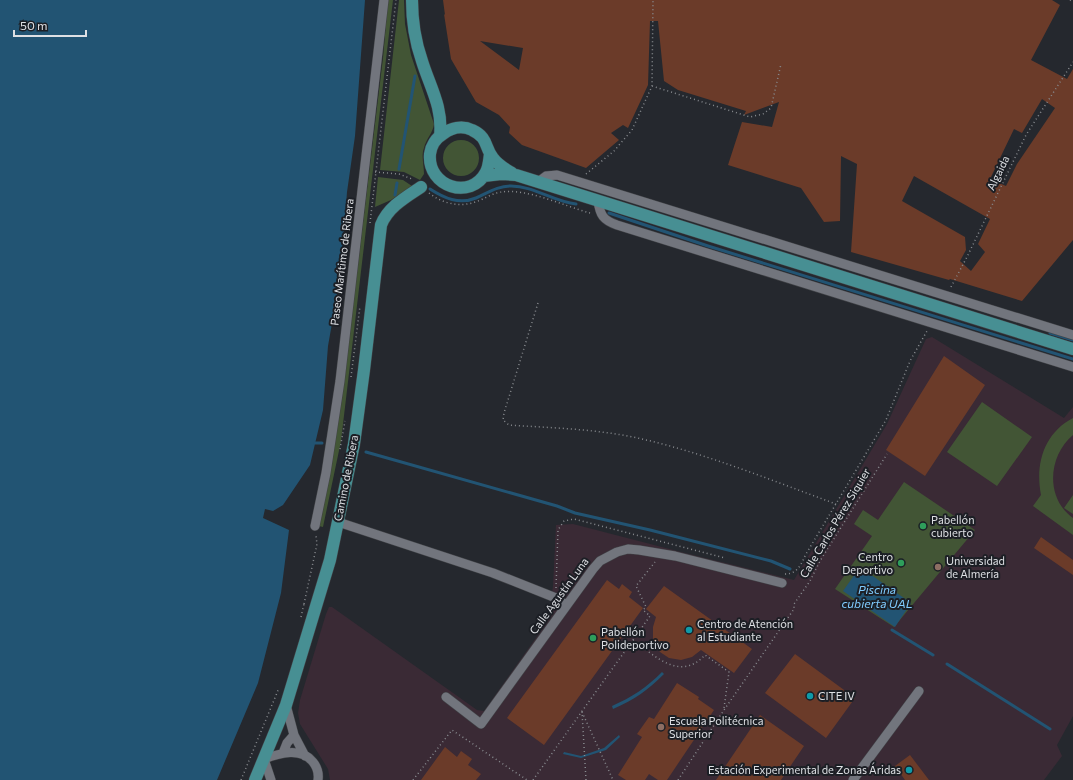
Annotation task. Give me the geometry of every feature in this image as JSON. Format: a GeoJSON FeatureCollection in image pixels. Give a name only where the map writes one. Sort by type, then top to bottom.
{"type":"FeatureCollection","features":[{"type":"Feature","properties":{"kind":"main road"},"geometry":{"type":"LineString","coordinates":[[412,0],[415,38],[422,61],[439,107],[447,120],[458,128]]}},
{"type":"Feature","properties":{"kind":"main road"},"geometry":{"type":"LineString","coordinates":[[439,107],[440,136]]}},
{"type":"Feature","properties":{"kind":"main road"},"geometry":{"type":"LineString","coordinates":[[446,184],[437,178],[431,167],[431,150],[434,142],[451,129],[458,128],[471,130],[485,140],[490,154],[497,164],[516,175],[1073,349]]}},
{"type":"Feature","properties":{"kind":"main road"},"geometry":{"type":"LineString","coordinates":[[423,186],[439,183],[461,188],[470,186],[484,176],[489,164],[490,154]]}},
{"type":"Feature","properties":{"kind":"main road"},"geometry":{"type":"LineString","coordinates":[[423,186],[431,167]]}},
{"type":"Feature","properties":{"kind":"main road"},"geometry":{"type":"LineString","coordinates":[[484,176],[501,174],[516,175]]}},
{"type":"Feature","properties":{"kind":"main road","name":"Camino de Ribera"},"geometry":{"type":"LineString","coordinates":[[258,778],[264,758],[286,705],[330,560],[355,436],[381,225],[384,217],[389,211],[423,186]]}},
{"type":"Feature","properties":{"kind":"street","name":"Paseo Marítimo de Ribera"},"geometry":{"type":"LineString","coordinates":[[315,526],[326,473],[340,381],[384,0]]}},
{"type":"Feature","properties":{"kind":"street"},"geometry":{"type":"LineString","coordinates":[[538,182],[546,176],[557,175],[1073,335]]}},
{"type":"Feature","properties":{"kind":"street"},"geometry":{"type":"LineString","coordinates":[[598,201],[600,213],[608,222],[1073,367]]}},
{"type":"Feature","properties":{"kind":"street"},"geometry":{"type":"LineString","coordinates":[[338,522],[493,573],[556,598],[566,605]]}},
{"type":"Feature","properties":{"kind":"street","name":"Calle Agustín Luna"},"geometry":{"type":"LineString","coordinates":[[446,697],[481,724],[593,568],[600,561],[617,552],[628,549],[675,556],[782,583]]}},
{"type":"Feature","properties":{"kind":"street"},"geometry":{"type":"LineString","coordinates":[[853,780],[919,691]]}},
{"type":"Feature","properties":{"kind":"street"},"geometry":{"type":"LineString","coordinates":[[286,705],[294,735],[305,756]]}},
{"type":"Feature","properties":{"kind":"street"},"geometry":{"type":"LineString","coordinates":[[283,753],[287,743],[294,735]]}},
{"type":"Feature","properties":{"kind":"street"},"geometry":{"type":"LineString","coordinates":[[271,780],[264,758],[293,752],[305,756],[315,764],[318,780]]}},
{"type":"Feature","properties":{"kind":"path"},"geometry":{"type":"LineString","coordinates":[[583,175],[588,173],[614,151],[632,130],[652,86],[653,0]]}},
{"type":"Feature","properties":{"kind":"path","name":"Algaida"},"geometry":{"type":"LineString","coordinates":[[947,297],[1026,135],[1073,62]]}},
{"type":"Feature","properties":{"kind":"path"},"geometry":{"type":"LineString","coordinates":[[652,86],[750,117],[763,114],[771,108],[781,64]]}},
{"type":"Feature","properties":{"kind":"path"},"geometry":{"type":"LineString","coordinates":[[376,172],[403,175],[423,186]]}},
{"type":"Feature","properties":{"kind":"path"},"geometry":{"type":"LineString","coordinates":[[538,303],[504,412],[503,420],[509,425],[611,433],[643,439],[700,456],[836,504]]}},
{"type":"Feature","properties":{"kind":"path"},"geometry":{"type":"LineString","coordinates":[[779,572],[787,574],[795,572],[799,568],[886,420],[910,361],[931,323]]}},
{"type":"Feature","properties":{"kind":"path","name":"Calle Carlos Pérez Siquier"},"geometry":{"type":"LineString","coordinates":[[678,780],[724,710],[794,609],[794,604],[797,599],[810,581],[820,561],[887,454]]}},
{"type":"Feature","properties":{"kind":"path"},"geometry":{"type":"LineString","coordinates":[[556,598],[558,530],[564,520],[574,519],[726,558]]}},
{"type":"Feature","properties":{"kind":"path"},"geometry":{"type":"LineString","coordinates":[[301,613],[317,544],[315,526]]}},
{"type":"Feature","properties":{"kind":"path"},"geometry":{"type":"LineString","coordinates":[[533,780],[650,616],[643,610],[646,607],[636,586],[656,561]]}},
{"type":"Feature","properties":{"kind":"path"},"geometry":{"type":"LineString","coordinates":[[304,604],[316,607]]}},
{"type":"Feature","properties":{"kind":"path"},"geometry":{"type":"LineString","coordinates":[[633,640],[662,662],[670,665],[677,667],[693,664],[705,655],[729,672],[724,710]]}},
{"type":"Feature","properties":{"kind":"path"},"geometry":{"type":"LineString","coordinates":[[241,780],[280,686]]}},
{"type":"Feature","properties":{"kind":"path"},"geometry":{"type":"LineString","coordinates":[[582,712],[586,780]]}},
{"type":"Feature","properties":{"kind":"path"},"geometry":{"type":"LineString","coordinates":[[582,712],[613,780]]}},
{"type":"Feature","properties":{"kind":"path"},"geometry":{"type":"LineString","coordinates":[[413,780],[452,730],[527,780]]}},
{"type":"Feature","properties":{"kind":"shaded area","name":"Universidad de Almería"},"geometry":{"type":"Polygon","coordinates":[[[932,337],[1064,418],[1073,407],[1073,716],[1057,745],[1062,756],[1044,780],[330,780],[328,769],[300,724],[298,713],[300,700],[329,607],[332,607],[477,710],[484,711],[548,621],[553,586],[556,525],[573,524],[794,580],[887,424],[926,339],[932,337]]]}},
{"type":"Feature","properties":{"kind":"green space"},"geometry":{"type":"Polygon","coordinates":[[[388,0],[393,0],[341,441],[323,527],[319,526],[341,404],[383,58],[388,0]]]}},
{"type":"Feature","properties":{"kind":"green space"},"geometry":{"type":"Polygon","coordinates":[[[399,0],[404,0],[405,24],[411,55],[434,124],[423,151],[424,174],[420,180],[404,172],[380,170],[399,0]]]}},
{"type":"Feature","properties":{"kind":"green space"},"geometry":{"type":"Polygon","coordinates":[[[461,140],[471,143],[476,148],[479,158],[476,168],[471,173],[461,176],[451,173],[446,168],[443,158],[446,148],[451,143],[461,140]]]}},
{"type":"Feature","properties":{"kind":"green space"},"geometry":{"type":"Polygon","coordinates":[[[378,177],[403,180],[412,186],[391,200],[375,207],[378,177]]]}},
{"type":"Feature","properties":{"kind":"green space"},"geometry":{"type":"Polygon","coordinates":[[[982,402],[1032,437],[997,486],[947,452],[982,402]]]}},
{"type":"Feature","properties":{"kind":"green space"},"geometry":{"type":"Polygon","coordinates":[[[1073,418],[1073,435],[1059,454],[1053,477],[1054,488],[1058,500],[1064,510],[1073,518],[1073,535],[1033,506],[1041,495],[1039,472],[1044,450],[1055,432],[1063,424],[1073,418]]]}},
{"type":"Feature","properties":{"kind":"green space","name":"Centro Deportivo"},"geometry":{"type":"Polygon","coordinates":[[[904,482],[975,530],[894,627],[835,589],[872,536],[854,524],[863,510],[878,520],[904,482]]]}},
{"type":"Feature","properties":{"kind":"green space"},"geometry":{"type":"Polygon","coordinates":[[[1073,495],[1073,514],[1064,508],[1073,495]]]}},
{"type":"Feature","properties":{"kind":"water"},"geometry":{"type":"Polygon","coordinates":[[[0,0],[365,0],[355,136],[347,192],[341,272],[328,346],[323,410],[310,465],[283,505],[273,511],[265,509],[263,518],[289,530],[281,593],[258,683],[217,780],[0,780],[0,0]]]}},
{"type":"Feature","properties":{"kind":"water","name":"Piscina cubierta UAL"},"geometry":{"type":"Polygon","coordinates":[[[860,567],[911,603],[895,627],[843,591],[860,567]]]}},
{"type":"Feature","properties":{"kind":"water"},"geometry":{"type":"Polygon","coordinates":[[[662,672],[664,674],[646,690],[628,702],[613,709],[612,706],[638,692],[662,672]]]}},
{"type":"Feature","properties":{"kind":"water"},"geometry":{"type":"Polygon","coordinates":[[[619,735],[620,737],[606,750],[581,758],[563,754],[564,752],[581,756],[604,748],[619,735]]]}},
{"type":"Feature","properties":{"kind":"building"},"geometry":{"type":"Polygon","coordinates":[[[443,0],[1052,0],[1060,5],[1031,60],[1067,79],[1073,69],[1073,240],[1022,301],[950,279],[949,280],[851,252],[857,164],[841,156],[840,221],[824,222],[801,188],[728,165],[742,122],[772,127],[779,102],[744,115],[746,111],[678,90],[664,81],[658,21],[650,21],[648,85],[628,128],[623,125],[611,133],[619,140],[586,168],[522,145],[509,133],[510,127],[499,115],[476,102],[451,59],[444,14],[445,15],[443,0]],[[480,41],[519,70],[523,48],[480,41]],[[1042,99],[1022,133],[1014,129],[990,179],[1006,186],[1017,164],[1055,108],[1042,99]],[[914,176],[902,201],[965,237],[966,250],[960,261],[971,271],[985,252],[978,244],[990,219],[914,176]]]}},
{"type":"Feature","properties":{"kind":"building"},"geometry":{"type":"Polygon","coordinates":[[[944,356],[985,385],[925,476],[886,450],[944,356]]]}},
{"type":"Feature","properties":{"kind":"building"},"geometry":{"type":"Polygon","coordinates":[[[1041,537],[1073,560],[1073,575],[1034,548],[1041,537]]]}},
{"type":"Feature","properties":{"kind":"building","name":"Pabellón Polideportivo"},"geometry":{"type":"Polygon","coordinates":[[[607,580],[619,589],[622,584],[632,592],[629,597],[643,608],[544,745],[507,718],[607,580]]]}},
{"type":"Feature","properties":{"kind":"building","name":"Centro de Atención al Estudiante"},"geometry":{"type":"Polygon","coordinates":[[[664,586],[752,649],[734,673],[701,650],[692,657],[681,660],[669,658],[660,652],[654,643],[653,638],[653,627],[656,617],[646,609],[664,586]]]}},
{"type":"Feature","properties":{"kind":"building","name":"CITE IV"},"geometry":{"type":"Polygon","coordinates":[[[795,654],[855,698],[826,738],[765,693],[795,654]]]}},
{"type":"Feature","properties":{"kind":"building","name":"Escuela Politécnica Superior"},"geometry":{"type":"Polygon","coordinates":[[[677,683],[699,697],[698,699],[714,710],[667,780],[658,780],[649,774],[645,780],[626,780],[618,775],[642,737],[637,734],[649,717],[654,719],[677,683]]]}},
{"type":"Feature","properties":{"kind":"building"},"geometry":{"type":"Polygon","coordinates":[[[760,715],[804,746],[781,780],[716,780],[760,715]]]}},
{"type":"Feature","properties":{"kind":"building"},"geometry":{"type":"Polygon","coordinates":[[[445,747],[457,757],[461,751],[472,759],[468,765],[481,774],[476,780],[421,780],[445,747]]]}},
{"type":"Feature","properties":{"kind":"building","name":"Estación Experimental de Zonas Áridas"},"geometry":{"type":"Polygon","coordinates":[[[910,755],[929,780],[905,780],[895,766],[910,755]]]}},
{"type":"Feature","properties":{"kind":"waterway"},"geometry":{"type":"LineString","coordinates":[[399,169],[415,76]]}},
{"type":"Feature","properties":{"kind":"waterway"},"geometry":{"type":"LineString","coordinates":[[395,195],[397,183]]}},
{"type":"Feature","properties":{"kind":"waterway"},"geometry":{"type":"LineString","coordinates":[[430,189],[446,198],[464,201],[476,198],[501,187],[511,186],[536,191],[568,203],[576,204]]}},
{"type":"Feature","properties":{"kind":"waterway"},"geometry":{"type":"LineString","coordinates":[[609,213],[708,246],[1073,359]]}},
{"type":"Feature","properties":{"kind":"waterway"},"geometry":{"type":"LineString","coordinates":[[1050,333],[1073,340]]}},
{"type":"Feature","properties":{"kind":"waterway"},"geometry":{"type":"LineString","coordinates":[[315,443],[322,443]]}},
{"type":"Feature","properties":{"kind":"waterway"},"geometry":{"type":"LineString","coordinates":[[366,452],[557,506],[575,513],[650,530],[771,561],[790,569]]}},
{"type":"Feature","properties":{"kind":"waterway"},"geometry":{"type":"LineString","coordinates":[[892,630],[933,655]]}},
{"type":"Feature","properties":{"kind":"waterway"},"geometry":{"type":"LineString","coordinates":[[947,664],[1050,729]]}},
{"type":"Feature","properties":{"kind":"place","name":"Pabellón cubierto"},"geometry":{"type":"Point","coordinates":[923,526]}},
{"type":"Feature","properties":{"kind":"place","name":"Centro Deportivo"},"geometry":{"type":"Point","coordinates":[901,563]}},
{"type":"Feature","properties":{"kind":"place","name":"Universidad de Almería"},"geometry":{"type":"Point","coordinates":[938,567]}},
{"type":"Feature","properties":{"kind":"place","name":"Centro de Atención al Estudiante"},"geometry":{"type":"Point","coordinates":[689,630]}},
{"type":"Feature","properties":{"kind":"place","name":"Pabellón Polideportivo"},"geometry":{"type":"Point","coordinates":[593,638]}},
{"type":"Feature","properties":{"kind":"place","name":"CITE IV"},"geometry":{"type":"Point","coordinates":[810,696]}},
{"type":"Feature","properties":{"kind":"place","name":"Escuela Politécnica Superior"},"geometry":{"type":"Point","coordinates":[661,727]}},
{"type":"Feature","properties":{"kind":"place","name":"Estación Experimental de Zonas Áridas"},"geometry":{"type":"Point","coordinates":[909,770]}}]}
